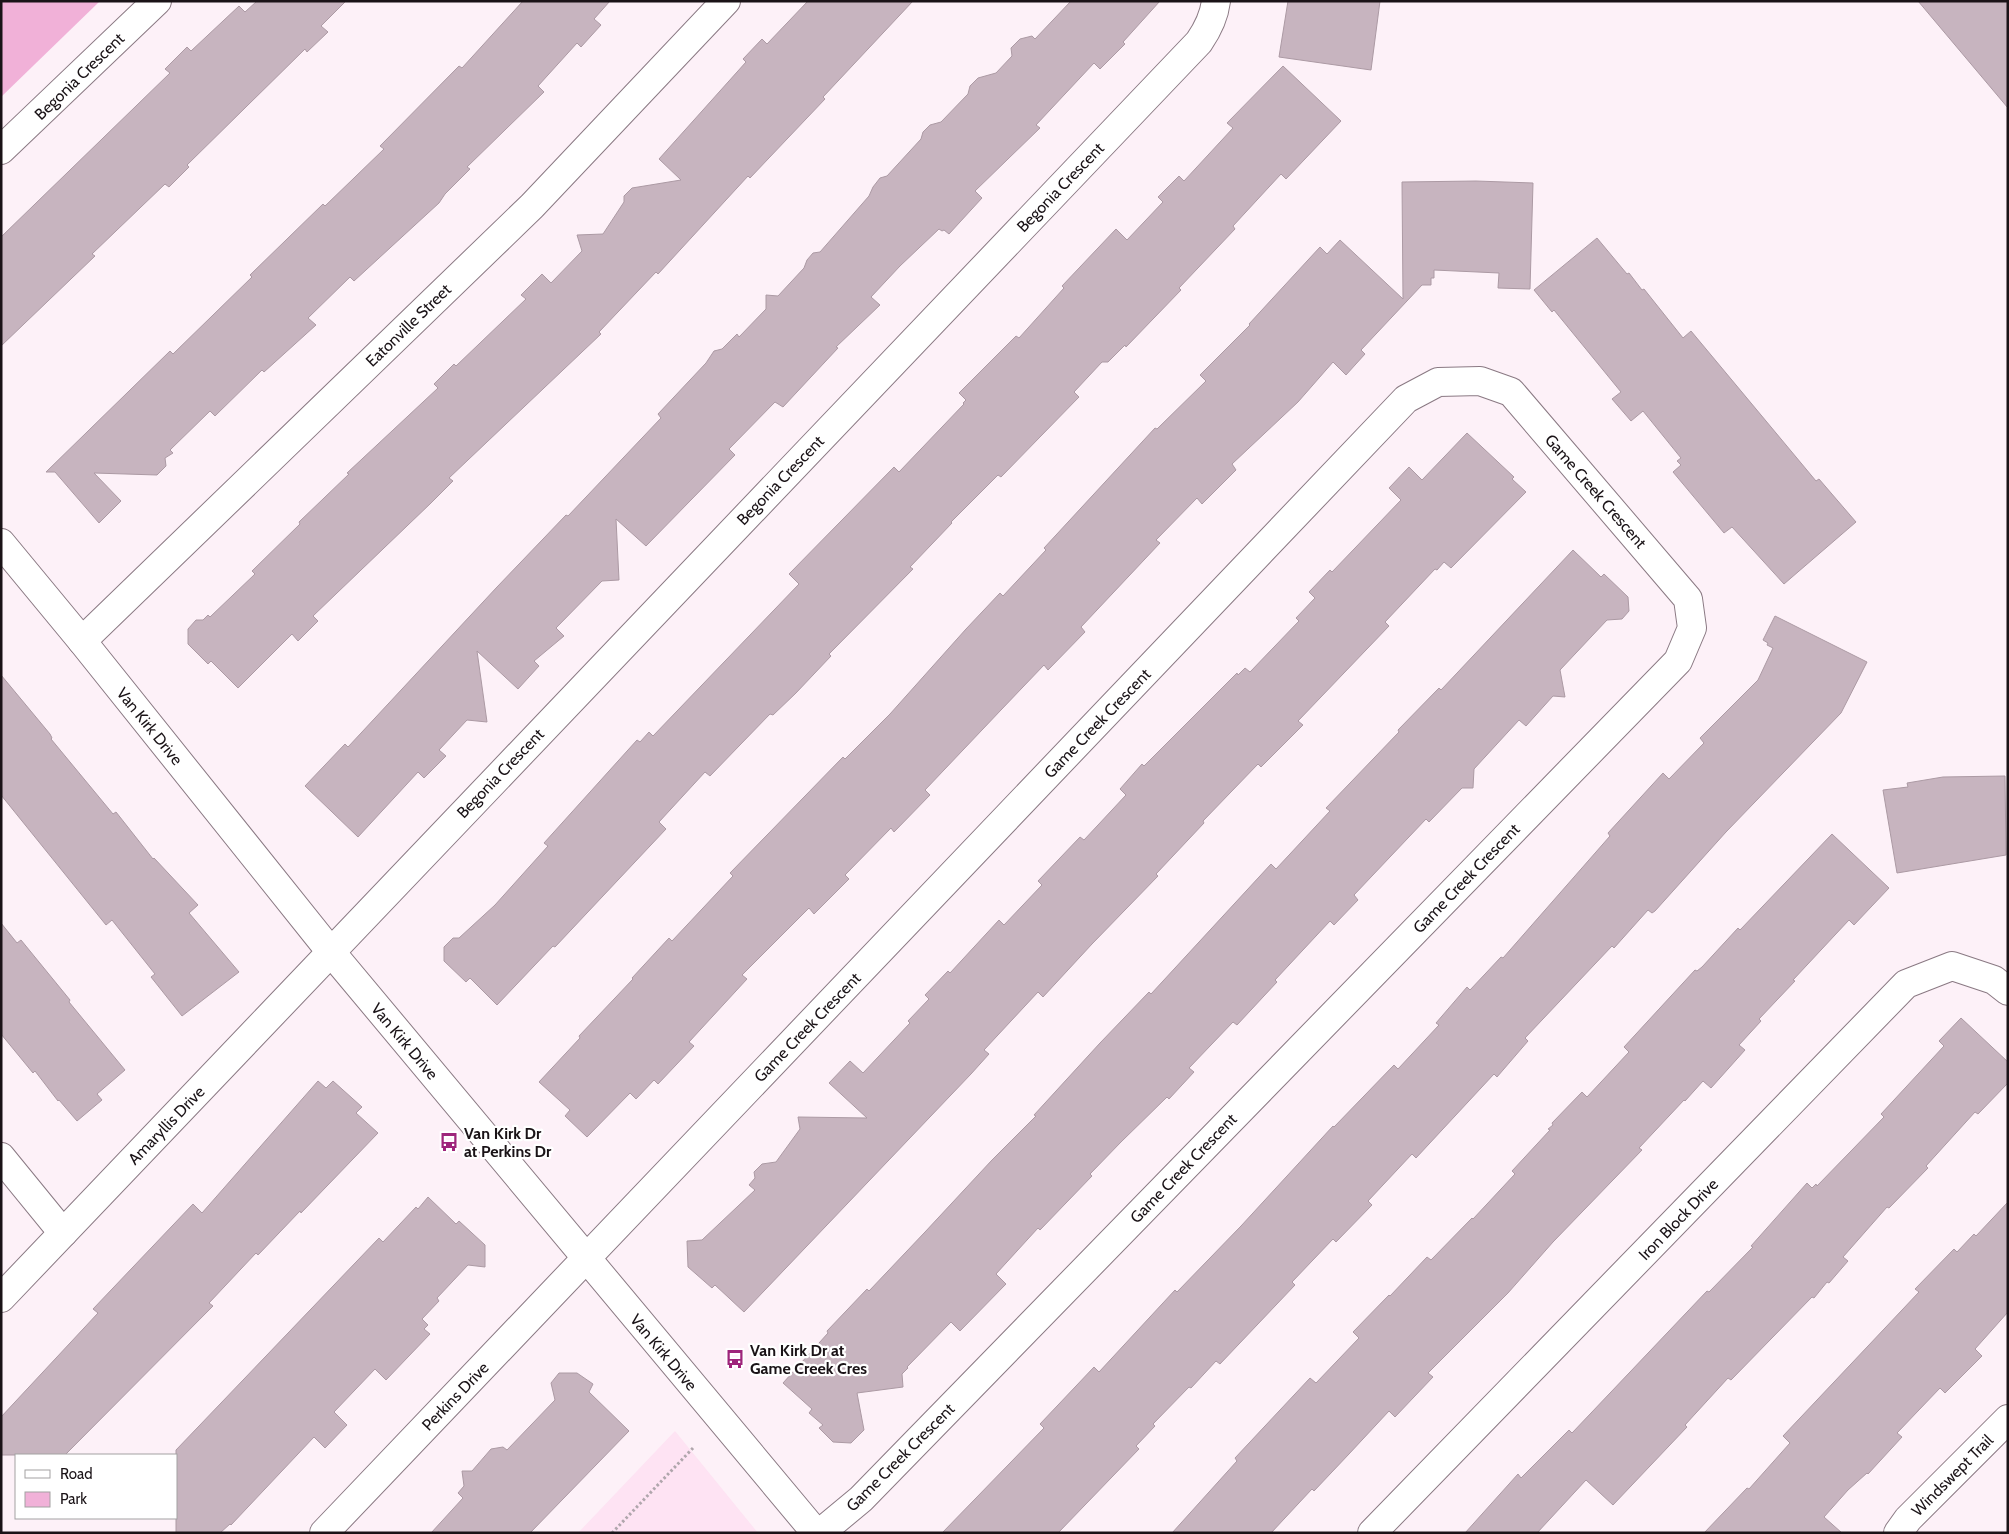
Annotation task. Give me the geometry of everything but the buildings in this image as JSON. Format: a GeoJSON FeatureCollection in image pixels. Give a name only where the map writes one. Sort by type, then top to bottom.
{"type":"FeatureCollection","features":[{"type":"Feature","properties":{"kind":"street","name":"Begonia Crescent"},"geometry":{"type":"LineString","coordinates":[[1,150],[157,1]]}},
{"type":"Feature","properties":{"kind":"street","name":"Eatonville Street"},"geometry":{"type":"LineString","coordinates":[[82,641],[532,206],[726,1]]}},
{"type":"Feature","properties":{"kind":"street","name":"Begonia Crescent"},"geometry":{"type":"LineString","coordinates":[[331,952],[1199,42],[1209,27],[1215,11],[1216,1]]}},
{"type":"Feature","properties":{"kind":"street","name":"Game Creek Crescent"},"geometry":{"type":"LineString","coordinates":[[586,1259],[1406,399],[1438,382],[1480,381],[1511,392],[1688,599],[1692,628],[1678,661],[861,1499],[820,1533]]}},
{"type":"Feature","properties":{"kind":"street","name":"Van Kirk Drive"},"geometry":{"type":"LineString","coordinates":[[1,543],[82,641],[331,952],[816,1533]]}},
{"type":"Feature","properties":{"kind":"street","name":"Amaryllis Drive"},"geometry":{"type":"LineString","coordinates":[[1,1298],[331,952]]}},
{"type":"Feature","properties":{"kind":"street","name":"Iron Block Drive"},"geometry":{"type":"LineString","coordinates":[[1372,1533],[1906,984],[1952,966],[1994,980],[2008,991]]}},
{"type":"Feature","properties":{"kind":"street"},"geometry":{"type":"LineString","coordinates":[[1,1157],[64,1233]]}},
{"type":"Feature","properties":{"kind":"street","name":"Perkins Drive"},"geometry":{"type":"LineString","coordinates":[[324,1533],[586,1259]]}},
{"type":"Feature","properties":{"kind":"street","name":"Windswept Trail"},"geometry":{"type":"LineString","coordinates":[[1898,1533],[1908,1519],[2008,1419]]}},
{"type":"Feature","properties":{"kind":"path"},"geometry":{"type":"LineString","coordinates":[[612,1533],[693,1448]]}},
{"type":"Feature","properties":{"kind":"shaded area"},"geometry":{"type":"Polygon","coordinates":[[[675,1431],[758,1533],[578,1533],[675,1431]]]}},
{"type":"Feature","properties":{"kind":"green space"},"geometry":{"type":"Polygon","coordinates":[[[1,1],[100,1],[1,97],[1,1]]]}},
{"type":"Feature","properties":{"kind":"place","name":"Van Kirk Dr at Perkins Dr"},"geometry":{"type":"Point","coordinates":[449,1142]}},
{"type":"Feature","properties":{"kind":"place","name":"Van Kirk Dr at Game Creek Cres"},"geometry":{"type":"Point","coordinates":[735,1359]}}]}
